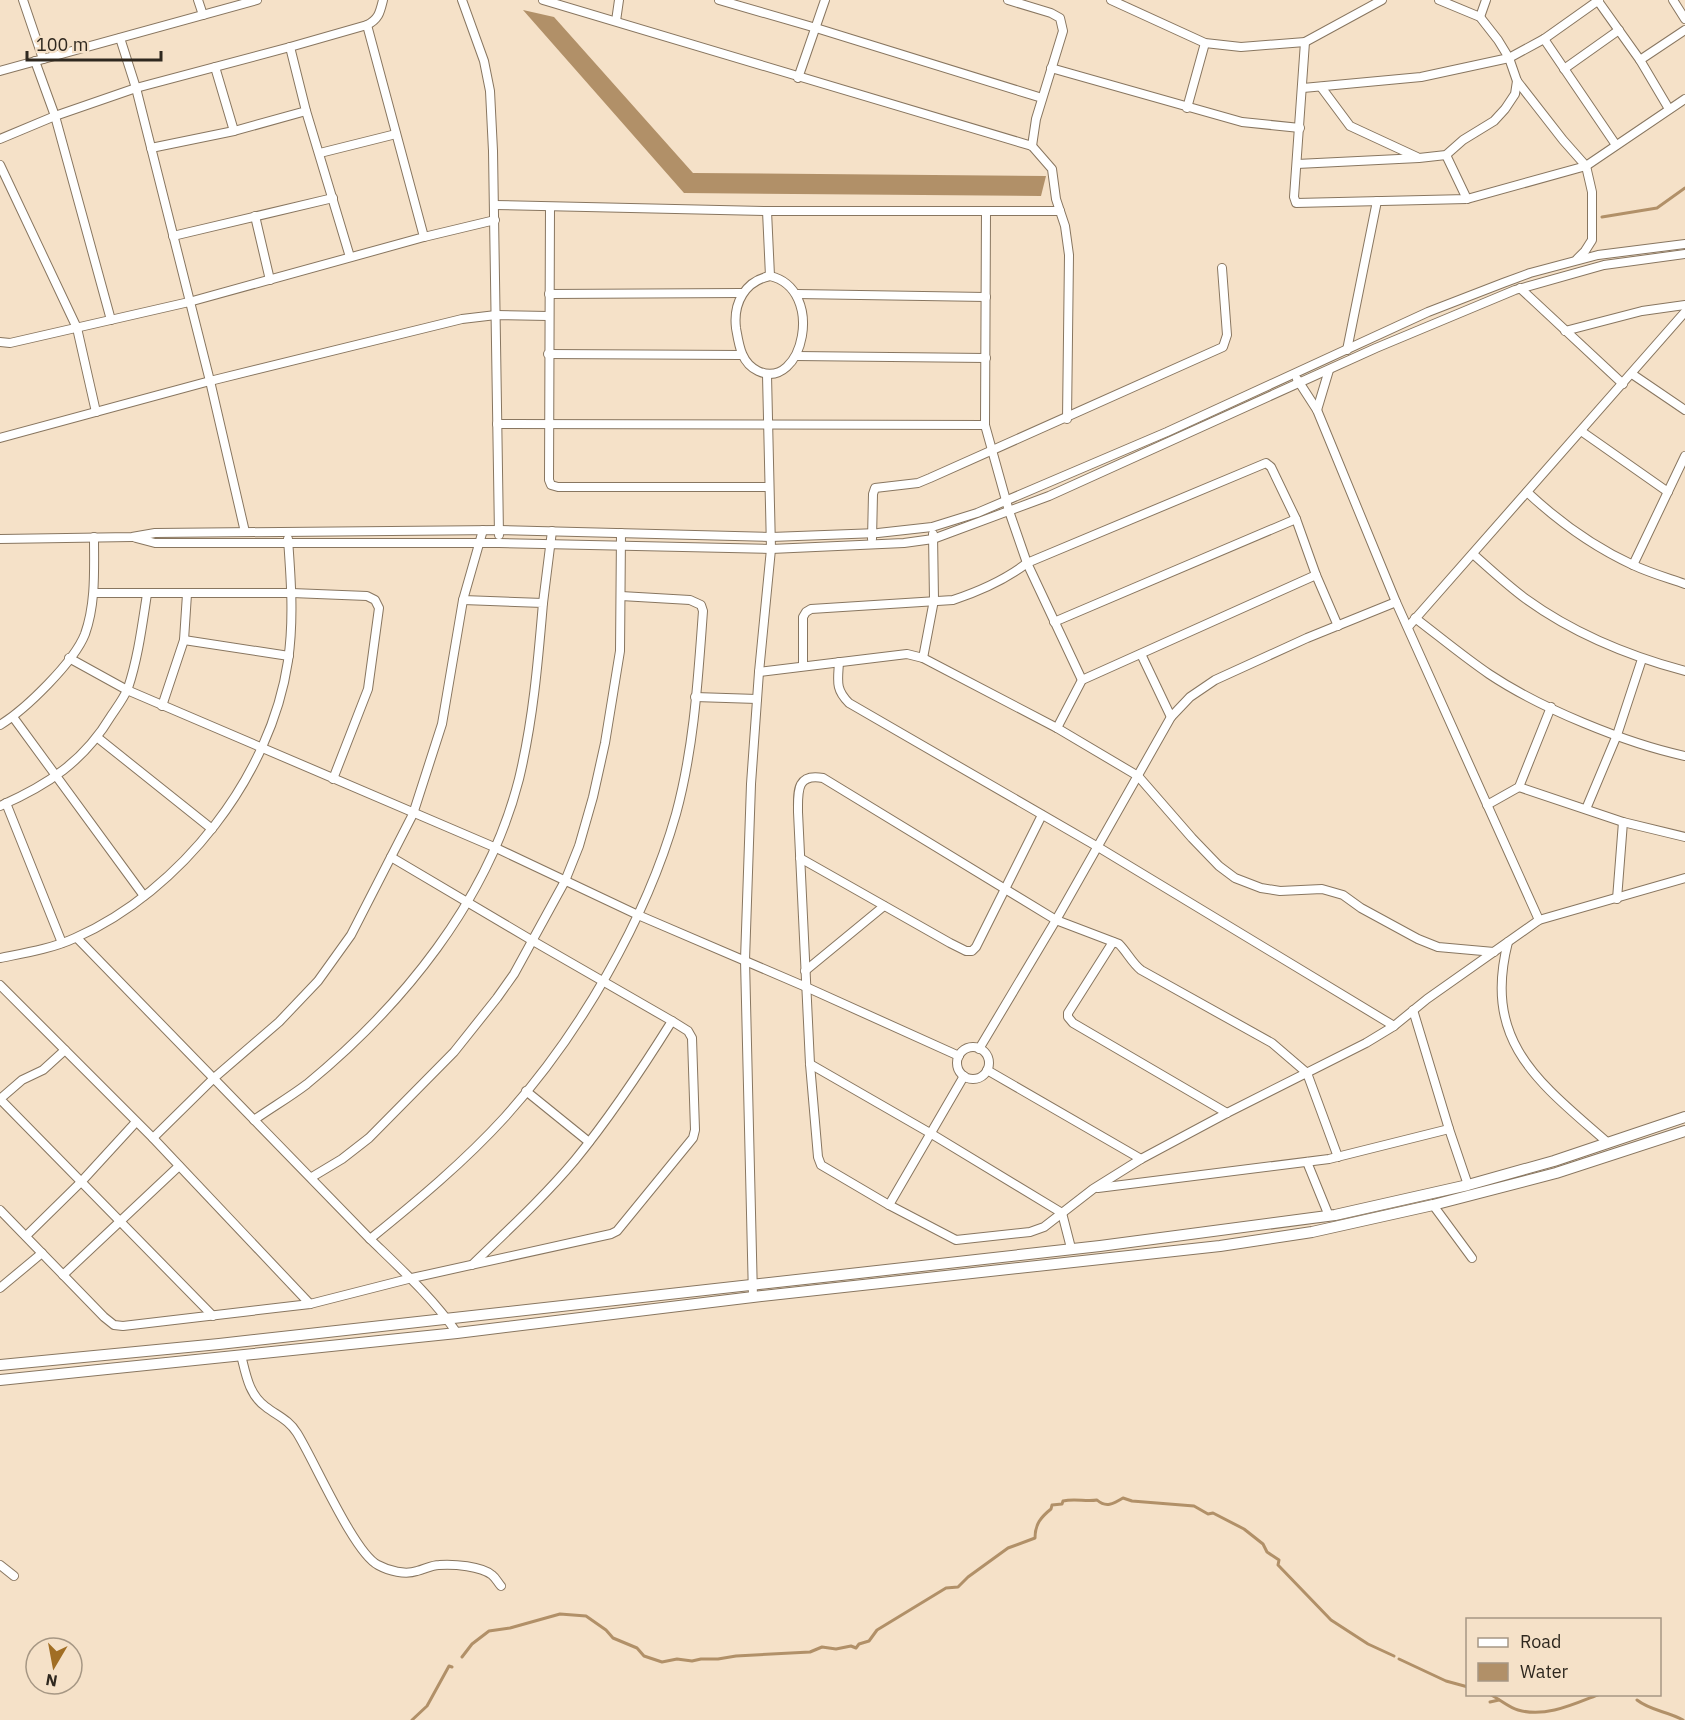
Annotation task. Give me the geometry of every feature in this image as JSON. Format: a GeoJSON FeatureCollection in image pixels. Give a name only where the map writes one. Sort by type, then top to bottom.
{"type":"FeatureCollection","features":[{"type":"Feature","properties":{"kind":"main road"},"geometry":{"type":"LineString","coordinates":[[0,1365],[448,1319],[1232,1230],[1329,1216],[1468,1185],[1554,1161],[1685,1117]]}},
{"type":"Feature","properties":{"kind":"main road"},"geometry":{"type":"LineString","coordinates":[[0,1380],[457,1333],[753,1297],[1220,1246],[1312,1232],[1433,1205],[1556,1173],[1685,1131]]}},
{"type":"Feature","properties":{"kind":"street"},"geometry":{"type":"LineString","coordinates":[[23,0],[111,320]]}},
{"type":"Feature","properties":{"kind":"street"},"geometry":{"type":"LineString","coordinates":[[198,0],[203,15]]}},
{"type":"Feature","properties":{"kind":"street"},"geometry":{"type":"LineString","coordinates":[[0,71],[256,0]]}},
{"type":"Feature","properties":{"kind":"street"},"geometry":{"type":"LineString","coordinates":[[0,139],[55,116],[136,88],[290,48],[367,25],[379,16],[382,0]]}},
{"type":"Feature","properties":{"kind":"street"},"geometry":{"type":"LineString","coordinates":[[462,0],[484,61],[490,91],[495,220],[499,543]]}},
{"type":"Feature","properties":{"kind":"street"},"geometry":{"type":"LineString","coordinates":[[543,0],[554,1],[798,78],[1032,146],[1052,169],[1056,199],[1065,226],[1069,255],[1067,418]]}},
{"type":"Feature","properties":{"kind":"street"},"geometry":{"type":"LineString","coordinates":[[616,21],[619,0]]}},
{"type":"Feature","properties":{"kind":"street"},"geometry":{"type":"LineString","coordinates":[[719,0],[1042,98]]}},
{"type":"Feature","properties":{"kind":"street"},"geometry":{"type":"LineString","coordinates":[[798,78],[825,0]]}},
{"type":"Feature","properties":{"kind":"street"},"geometry":{"type":"LineString","coordinates":[[1008,0],[1060,18],[1063,31],[1042,98],[1032,146]]}},
{"type":"Feature","properties":{"kind":"street"},"geometry":{"type":"LineString","coordinates":[[1111,0],[1205,43],[1241,47],[1305,42],[1382,0]]}},
{"type":"Feature","properties":{"kind":"street"},"geometry":{"type":"LineString","coordinates":[[1440,0],[1480,17],[1509,58],[1517,81],[1563,141],[1586,166],[1593,203],[1592,240],[1575,260]]}},
{"type":"Feature","properties":{"kind":"street"},"geometry":{"type":"LineString","coordinates":[[1480,17],[1486,0]]}},
{"type":"Feature","properties":{"kind":"street"},"geometry":{"type":"LineString","coordinates":[[1303,88],[1421,77],[1509,58],[1544,39],[1598,0],[1640,60],[1670,109]]}},
{"type":"Feature","properties":{"kind":"street"},"geometry":{"type":"LineString","coordinates":[[1673,0],[1685,19]]}},
{"type":"Feature","properties":{"kind":"street"},"geometry":{"type":"LineString","coordinates":[[367,25],[424,237]]}},
{"type":"Feature","properties":{"kind":"street"},"geometry":{"type":"LineString","coordinates":[[1564,69],[1619,30]]}},
{"type":"Feature","properties":{"kind":"street"},"geometry":{"type":"LineString","coordinates":[[1640,60],[1685,30]]}},
{"type":"Feature","properties":{"kind":"street"},"geometry":{"type":"LineString","coordinates":[[120,38],[136,88],[210,381],[245,532]]}},
{"type":"Feature","properties":{"kind":"street"},"geometry":{"type":"LineString","coordinates":[[1544,39],[1616,145]]}},
{"type":"Feature","properties":{"kind":"street"},"geometry":{"type":"LineString","coordinates":[[1305,42],[1294,197],[1296,203],[1467,199],[1586,166],[1685,99]]}},
{"type":"Feature","properties":{"kind":"street"},"geometry":{"type":"LineString","coordinates":[[1187,108],[1205,43]]}},
{"type":"Feature","properties":{"kind":"street"},"geometry":{"type":"LineString","coordinates":[[290,48],[306,111],[350,257]]}},
{"type":"Feature","properties":{"kind":"street"},"geometry":{"type":"LineString","coordinates":[[215,67],[234,131]]}},
{"type":"Feature","properties":{"kind":"street"},"geometry":{"type":"LineString","coordinates":[[1051,68],[1242,122],[1300,128]]}},
{"type":"Feature","properties":{"kind":"street"},"geometry":{"type":"LineString","coordinates":[[1297,164],[1446,155],[1499,115],[1515,94],[1517,81]]}},
{"type":"Feature","properties":{"kind":"street"},"geometry":{"type":"LineString","coordinates":[[1321,87],[1350,126],[1419,158]]}},
{"type":"Feature","properties":{"kind":"street"},"geometry":{"type":"LineString","coordinates":[[151,148],[234,131],[306,111]]}},
{"type":"Feature","properties":{"kind":"street"},"geometry":{"type":"LineString","coordinates":[[320,153],[396,134]]}},
{"type":"Feature","properties":{"kind":"street"},"geometry":{"type":"LineString","coordinates":[[1446,155],[1467,199]]}},
{"type":"Feature","properties":{"kind":"street"},"geometry":{"type":"LineString","coordinates":[[0,165],[77,328],[96,412]]}},
{"type":"Feature","properties":{"kind":"street"},"geometry":{"type":"LineString","coordinates":[[173,236],[333,198]]}},
{"type":"Feature","properties":{"kind":"street"},"geometry":{"type":"LineString","coordinates":[[1347,350],[1377,201]]}},
{"type":"Feature","properties":{"kind":"street"},"geometry":{"type":"LineString","coordinates":[[494,205],[767,211],[1060,211]]}},
{"type":"Feature","properties":{"kind":"street"},"geometry":{"type":"LineString","coordinates":[[550,207],[548,354],[549,480],[551,485],[558,487],[768,487]]}},
{"type":"Feature","properties":{"kind":"street"},"geometry":{"type":"LineString","coordinates":[[767,211],[770,276]]}},
{"type":"Feature","properties":{"kind":"street"},"geometry":{"type":"LineString","coordinates":[[986,212],[985,425],[1009,512],[1027,563],[1082,680]]}},
{"type":"Feature","properties":{"kind":"street"},"geometry":{"type":"LineString","coordinates":[[255,216],[270,280]]}},
{"type":"Feature","properties":{"kind":"street"},"geometry":{"type":"LineString","coordinates":[[0,342],[10,344],[189,302],[424,237],[495,220]]}},
{"type":"Feature","properties":{"kind":"street"},"geometry":{"type":"LineString","coordinates":[[0,539],[132,537],[155,532],[483,530],[771,537],[872,534],[932,527],[1006,501],[1167,432],[1431,311],[1495,286],[1575,260],[1685,244]]}},
{"type":"Feature","properties":{"kind":"street"},"geometry":{"type":"LineString","coordinates":[[132,537],[155,543],[499,543],[771,549],[873,545],[933,539],[1009,512],[1376,348],[1520,288],[1605,265],[1685,254]]}},
{"type":"Feature","properties":{"kind":"street"},"geometry":{"type":"LineString","coordinates":[[1554,266],[1557,278]]}},
{"type":"Feature","properties":{"kind":"street"},"geometry":{"type":"LineString","coordinates":[[873,545],[875,488],[918,483],[993,452],[1223,347],[1227,335],[1222,268]]}},
{"type":"Feature","properties":{"kind":"street"},"geometry":{"type":"LineString","coordinates":[[770,276],[788,284],[797,294],[803,313],[803,330],[796,356],[779,373],[767,375],[754,369],[741,355],[736,323],[737,308],[742,293],[750,283],[770,276]]}},
{"type":"Feature","properties":{"kind":"street"},"geometry":{"type":"LineString","coordinates":[[1495,286],[1501,296]]}},
{"type":"Feature","properties":{"kind":"street"},"geometry":{"type":"LineString","coordinates":[[1520,288],[1623,384]]}},
{"type":"Feature","properties":{"kind":"street"},"geometry":{"type":"LineString","coordinates":[[549,294],[742,293]]}},
{"type":"Feature","properties":{"kind":"street"},"geometry":{"type":"LineString","coordinates":[[797,294],[986,297]]}},
{"type":"Feature","properties":{"kind":"street"},"geometry":{"type":"LineString","coordinates":[[1565,331],[1642,311],[1685,305]]}},
{"type":"Feature","properties":{"kind":"street"},"geometry":{"type":"LineString","coordinates":[[1431,311],[1436,322]]}},
{"type":"Feature","properties":{"kind":"street"},"geometry":{"type":"LineString","coordinates":[[1408,627],[1685,312]]}},
{"type":"Feature","properties":{"kind":"street"},"geometry":{"type":"LineString","coordinates":[[0,438],[210,381],[462,319],[496,315],[548,316]]}},
{"type":"Feature","properties":{"kind":"street"},"geometry":{"type":"LineString","coordinates":[[1372,339],[1376,348]]}},
{"type":"Feature","properties":{"kind":"street"},"geometry":{"type":"LineString","coordinates":[[548,354],[741,355]]}},
{"type":"Feature","properties":{"kind":"street"},"geometry":{"type":"LineString","coordinates":[[796,356],[986,358]]}},
{"type":"Feature","properties":{"kind":"street"},"geometry":{"type":"LineString","coordinates":[[1317,410],[1329,370]]}},
{"type":"Feature","properties":{"kind":"street"},"geometry":{"type":"LineString","coordinates":[[1294,374],[1317,410],[1396,602],[1539,921]]}},
{"type":"Feature","properties":{"kind":"street"},"geometry":{"type":"LineString","coordinates":[[1632,374],[1685,410]]}},
{"type":"Feature","properties":{"kind":"street"},"geometry":{"type":"LineString","coordinates":[[753,1297],[745,960],[751,784],[771,549],[767,375]]}},
{"type":"Feature","properties":{"kind":"street"},"geometry":{"type":"LineString","coordinates":[[1234,401],[1239,410]]}},
{"type":"Feature","properties":{"kind":"street"},"geometry":{"type":"LineString","coordinates":[[497,424],[985,425]]}},
{"type":"Feature","properties":{"kind":"street"},"geometry":{"type":"LineString","coordinates":[[1581,431],[1668,492]]}},
{"type":"Feature","properties":{"kind":"street"},"geometry":{"type":"LineString","coordinates":[[1167,432],[1171,441]]}},
{"type":"Feature","properties":{"kind":"street"},"geometry":{"type":"LineString","coordinates":[[1633,565],[1685,456]]}},
{"type":"Feature","properties":{"kind":"street"},"geometry":{"type":"LineString","coordinates":[[1103,459],[1109,469]]}},
{"type":"Feature","properties":{"kind":"street"},"geometry":{"type":"LineString","coordinates":[[802,666],[803,617],[811,609],[953,600],[966,596],[1010,576],[1027,563],[1266,463],[1271,467],[1296,519],[1316,575],[1338,626]]}},
{"type":"Feature","properties":{"kind":"street"},"geometry":{"type":"LineString","coordinates":[[1527,492],[1550,513],[1588,541],[1633,565],[1685,584]]}},
{"type":"Feature","properties":{"kind":"street"},"geometry":{"type":"LineString","coordinates":[[1054,622],[1296,519]]}},
{"type":"Feature","properties":{"kind":"street"},"geometry":{"type":"LineString","coordinates":[[923,658],[934,600],[932,527]]}},
{"type":"Feature","properties":{"kind":"street"},"geometry":{"type":"LineString","coordinates":[[153,1138],[213,1078],[279,1022],[318,981],[351,935],[413,814],[442,724],[463,600],[483,530]]}},
{"type":"Feature","properties":{"kind":"street"},"geometry":{"type":"LineString","coordinates":[[0,958],[62,944],[113,918],[173,871],[212,829],[233,800],[261,748],[277,709],[289,656],[293,610],[287,531]]}},
{"type":"Feature","properties":{"kind":"street"},"geometry":{"type":"LineString","coordinates":[[334,531],[334,543]]}},
{"type":"Feature","properties":{"kind":"street"},"geometry":{"type":"LineString","coordinates":[[391,543],[392,531]]}},
{"type":"Feature","properties":{"kind":"street"},"geometry":{"type":"LineString","coordinates":[[254,1120],[305,1085],[352,1044],[422,969],[468,901],[494,847],[515,792],[528,739],[552,531]]}},
{"type":"Feature","properties":{"kind":"street"},"geometry":{"type":"LineString","coordinates":[[215,532],[215,543]]}},
{"type":"Feature","properties":{"kind":"street"},"geometry":{"type":"LineString","coordinates":[[312,1177],[342,1159],[369,1138],[447,1059],[497,998],[565,881],[579,846],[593,797],[620,651],[621,533]]}},
{"type":"Feature","properties":{"kind":"street"},"geometry":{"type":"LineString","coordinates":[[692,547],[693,535]]}},
{"type":"Feature","properties":{"kind":"street"},"geometry":{"type":"LineString","coordinates":[[0,724],[13,717],[37,696],[69,658],[84,635],[94,593],[94,537]]}},
{"type":"Feature","properties":{"kind":"street"},"geometry":{"type":"LineString","coordinates":[[1473,554],[1536,606],[1596,640],[1642,660],[1685,671]]}},
{"type":"Feature","properties":{"kind":"street"},"geometry":{"type":"LineString","coordinates":[[1057,728],[1082,680],[1316,575]]}},
{"type":"Feature","properties":{"kind":"street"},"geometry":{"type":"LineString","coordinates":[[94,593],[292,593],[367,596],[375,600],[379,608],[368,689],[333,779]]}},
{"type":"Feature","properties":{"kind":"street"},"geometry":{"type":"LineString","coordinates":[[62,944],[3,805],[55,777],[80,758],[98,738],[127,690],[139,646],[147,594]]}},
{"type":"Feature","properties":{"kind":"street"},"geometry":{"type":"LineString","coordinates":[[162,706],[184,640],[187,594]]}},
{"type":"Feature","properties":{"kind":"street"},"geometry":{"type":"LineString","coordinates":[[370,1239],[431,1190],[505,1116],[526,1091],[569,1035],[603,980],[638,915],[659,866],[676,813],[688,759],[703,611],[701,605],[690,600],[621,596]]}},
{"type":"Feature","properties":{"kind":"street"},"geometry":{"type":"LineString","coordinates":[[463,600],[543,603]]}},
{"type":"Feature","properties":{"kind":"street"},"geometry":{"type":"LineString","coordinates":[[979,1049],[1098,848],[1171,717],[1190,696],[1215,680],[1396,602]]}},
{"type":"Feature","properties":{"kind":"street"},"geometry":{"type":"LineString","coordinates":[[1415,618],[1490,674],[1551,707],[1617,735],[1685,756]]}},
{"type":"Feature","properties":{"kind":"street"},"geometry":{"type":"LineString","coordinates":[[184,640],[289,656]]}},
{"type":"Feature","properties":{"kind":"street"},"geometry":{"type":"LineString","coordinates":[[759,672],[907,654],[923,658],[1057,728],[1138,776],[1192,838],[1219,866],[1235,878],[1261,888],[1280,891],[1322,889],[1343,895],[1361,908],[1418,939],[1438,947],[1494,952]]}},
{"type":"Feature","properties":{"kind":"street"},"geometry":{"type":"LineString","coordinates":[[1141,654],[1171,717]]}},
{"type":"Feature","properties":{"kind":"street"},"geometry":{"type":"LineString","coordinates":[[69,658],[127,690],[162,706],[494,847],[638,915],[745,960],[959,1056]]}},
{"type":"Feature","properties":{"kind":"street"},"geometry":{"type":"LineString","coordinates":[[1586,809],[1617,735],[1642,660]]}},
{"type":"Feature","properties":{"kind":"street"},"geometry":{"type":"LineString","coordinates":[[838,662],[837,684],[840,693],[849,703],[1098,848],[1394,1026]]}},
{"type":"Feature","properties":{"kind":"street"},"geometry":{"type":"LineString","coordinates":[[695,697],[757,699]]}},
{"type":"Feature","properties":{"kind":"street"},"geometry":{"type":"LineString","coordinates":[[1487,805],[1520,787],[1551,707]]}},
{"type":"Feature","properties":{"kind":"street"},"geometry":{"type":"LineString","coordinates":[[13,717],[144,896]]}},
{"type":"Feature","properties":{"kind":"street"},"geometry":{"type":"LineString","coordinates":[[98,738],[212,829]]}},
{"type":"Feature","properties":{"kind":"street"},"geometry":{"type":"LineString","coordinates":[[1338,1157],[1307,1073],[1272,1043],[1141,970],[1126,951],[1113,942],[1056,920],[823,778],[812,776],[805,780],[798,790],[806,987],[816,1151],[821,1165],[889,1205],[956,1240],[1030,1232],[1044,1227],[1093,1189],[1141,1159],[1227,1113],[1307,1073],[1366,1043],[1394,1026],[1413,1010],[1539,921],[1685,878]]}},
{"type":"Feature","properties":{"kind":"street"},"geometry":{"type":"LineString","coordinates":[[1520,787],[1623,822],[1685,837]]}},
{"type":"Feature","properties":{"kind":"street"},"geometry":{"type":"LineString","coordinates":[[800,858],[950,943],[966,951],[972,951],[1042,815]]}},
{"type":"Feature","properties":{"kind":"street"},"geometry":{"type":"LineString","coordinates":[[1617,899],[1623,822]]}},
{"type":"Feature","properties":{"kind":"street"},"geometry":{"type":"LineString","coordinates":[[0,1210],[114,1325],[310,1304],[616,1231],[688,1146],[695,1130],[693,1045],[688,1031],[391,857]]}},
{"type":"Feature","properties":{"kind":"street"},"geometry":{"type":"LineString","coordinates":[[806,971],[884,906]]}},
{"type":"Feature","properties":{"kind":"street"},"geometry":{"type":"LineString","coordinates":[[76,938],[312,1177],[370,1239],[412,1278],[448,1319],[457,1333]]}},
{"type":"Feature","properties":{"kind":"street"},"geometry":{"type":"LineString","coordinates":[[1113,942],[1068,1013],[1068,1017],[1073,1023],[1227,1113]]}},
{"type":"Feature","properties":{"kind":"street"},"geometry":{"type":"LineString","coordinates":[[1508,942],[1501,984],[1502,1009],[1506,1026],[1521,1058],[1545,1086],[1608,1143]]}},
{"type":"Feature","properties":{"kind":"street"},"geometry":{"type":"LineString","coordinates":[[0,985],[153,1138],[310,1304]]}},
{"type":"Feature","properties":{"kind":"street"},"geometry":{"type":"LineString","coordinates":[[1413,1010],[1468,1185]]}},
{"type":"Feature","properties":{"kind":"street"},"geometry":{"type":"LineString","coordinates":[[471,1266],[516,1223],[574,1161],[631,1088],[672,1021]]}},
{"type":"Feature","properties":{"kind":"street"},"geometry":{"type":"LineString","coordinates":[[965,1049],[979,1049],[983,1051],[988,1060],[987,1070],[980,1077],[964,1076],[957,1065],[959,1056],[965,1049]]}},
{"type":"Feature","properties":{"kind":"street"},"geometry":{"type":"LineString","coordinates":[[65,1050],[43,1070],[22,1080],[0,1099],[213,1316]]}},
{"type":"Feature","properties":{"kind":"street"},"geometry":{"type":"LineString","coordinates":[[810,1064],[930,1132],[1062,1213],[1071,1248]]}},
{"type":"Feature","properties":{"kind":"street"},"geometry":{"type":"LineString","coordinates":[[987,1070],[1141,1159]]}},
{"type":"Feature","properties":{"kind":"street"},"geometry":{"type":"LineString","coordinates":[[889,1205],[964,1076]]}},
{"type":"Feature","properties":{"kind":"street"},"geometry":{"type":"LineString","coordinates":[[526,1091],[589,1142]]}},
{"type":"Feature","properties":{"kind":"street"},"geometry":{"type":"LineString","coordinates":[[26,1236],[81,1182],[136,1122]]}},
{"type":"Feature","properties":{"kind":"street"},"geometry":{"type":"LineString","coordinates":[[1093,1189],[1338,1157],[1449,1129]]}},
{"type":"Feature","properties":{"kind":"street"},"geometry":{"type":"LineString","coordinates":[[1307,1162],[1329,1216]]}},
{"type":"Feature","properties":{"kind":"street"},"geometry":{"type":"LineString","coordinates":[[63,1275],[179,1166]]}},
{"type":"Feature","properties":{"kind":"street"},"geometry":{"type":"LineString","coordinates":[[1433,1205],[1472,1258]]}},
{"type":"Feature","properties":{"kind":"street"},"geometry":{"type":"LineString","coordinates":[[0,1288],[42,1253]]}},
{"type":"Feature","properties":{"kind":"street"},"geometry":{"type":"LineString","coordinates":[[241,1355],[250,1389],[257,1399],[287,1421],[296,1432],[349,1529],[371,1561],[399,1572],[410,1572],[439,1565],[485,1571],[493,1576],[501,1586]]}},
{"type":"Feature","properties":{"kind":"street"},"geometry":{"type":"LineString","coordinates":[[0,1565],[14,1576]]}},
{"type":"Feature","properties":{"kind":"water"},"geometry":{"type":"Polygon","coordinates":[[[523,10],[554,17],[693,173],[1046,176],[1041,196],[684,193],[523,10]]]}},
{"type":"Feature","properties":{"kind":"waterway"},"geometry":{"type":"LineString","coordinates":[[1602,217],[1657,208],[1685,188]]}},
{"type":"Feature","properties":{"kind":"waterway"},"geometry":{"type":"LineString","coordinates":[[462,1657],[472,1644],[489,1631],[510,1628],[560,1614],[586,1616],[613,1638],[637,1648],[644,1656],[662,1662],[677,1659],[692,1661],[810,1652],[822,1647],[836,1649],[851,1646],[856,1648],[859,1644],[869,1641],[877,1630],[946,1588],[958,1587],[1008,1548],[1035,1538],[1037,1525],[1052,1505],[1072,1500],[1097,1500],[1103,1504],[1110,1504],[1123,1498],[1132,1501],[1194,1506],[1244,1529],[1263,1544],[1267,1552],[1279,1560],[1278,1565],[1331,1620],[1368,1644],[1394,1656]]}},
{"type":"Feature","properties":{"kind":"waterway"},"geometry":{"type":"LineString","coordinates":[[1399,1659],[1446,1681],[1466,1686]]}},
{"type":"Feature","properties":{"kind":"waterway"},"geometry":{"type":"LineString","coordinates":[[412,1720],[427,1706],[449,1666],[452,1667]]}},
{"type":"Feature","properties":{"kind":"waterway"},"geometry":{"type":"LineString","coordinates":[[1492,1696],[1511,1707],[1528,1712],[1560,1709],[1595,1696]]}},
{"type":"Feature","properties":{"kind":"waterway"},"geometry":{"type":"LineString","coordinates":[[1490,1702],[1499,1700]]}},
{"type":"Feature","properties":{"kind":"waterway"},"geometry":{"type":"LineString","coordinates":[[1637,1700],[1683,1720]]}}]}
